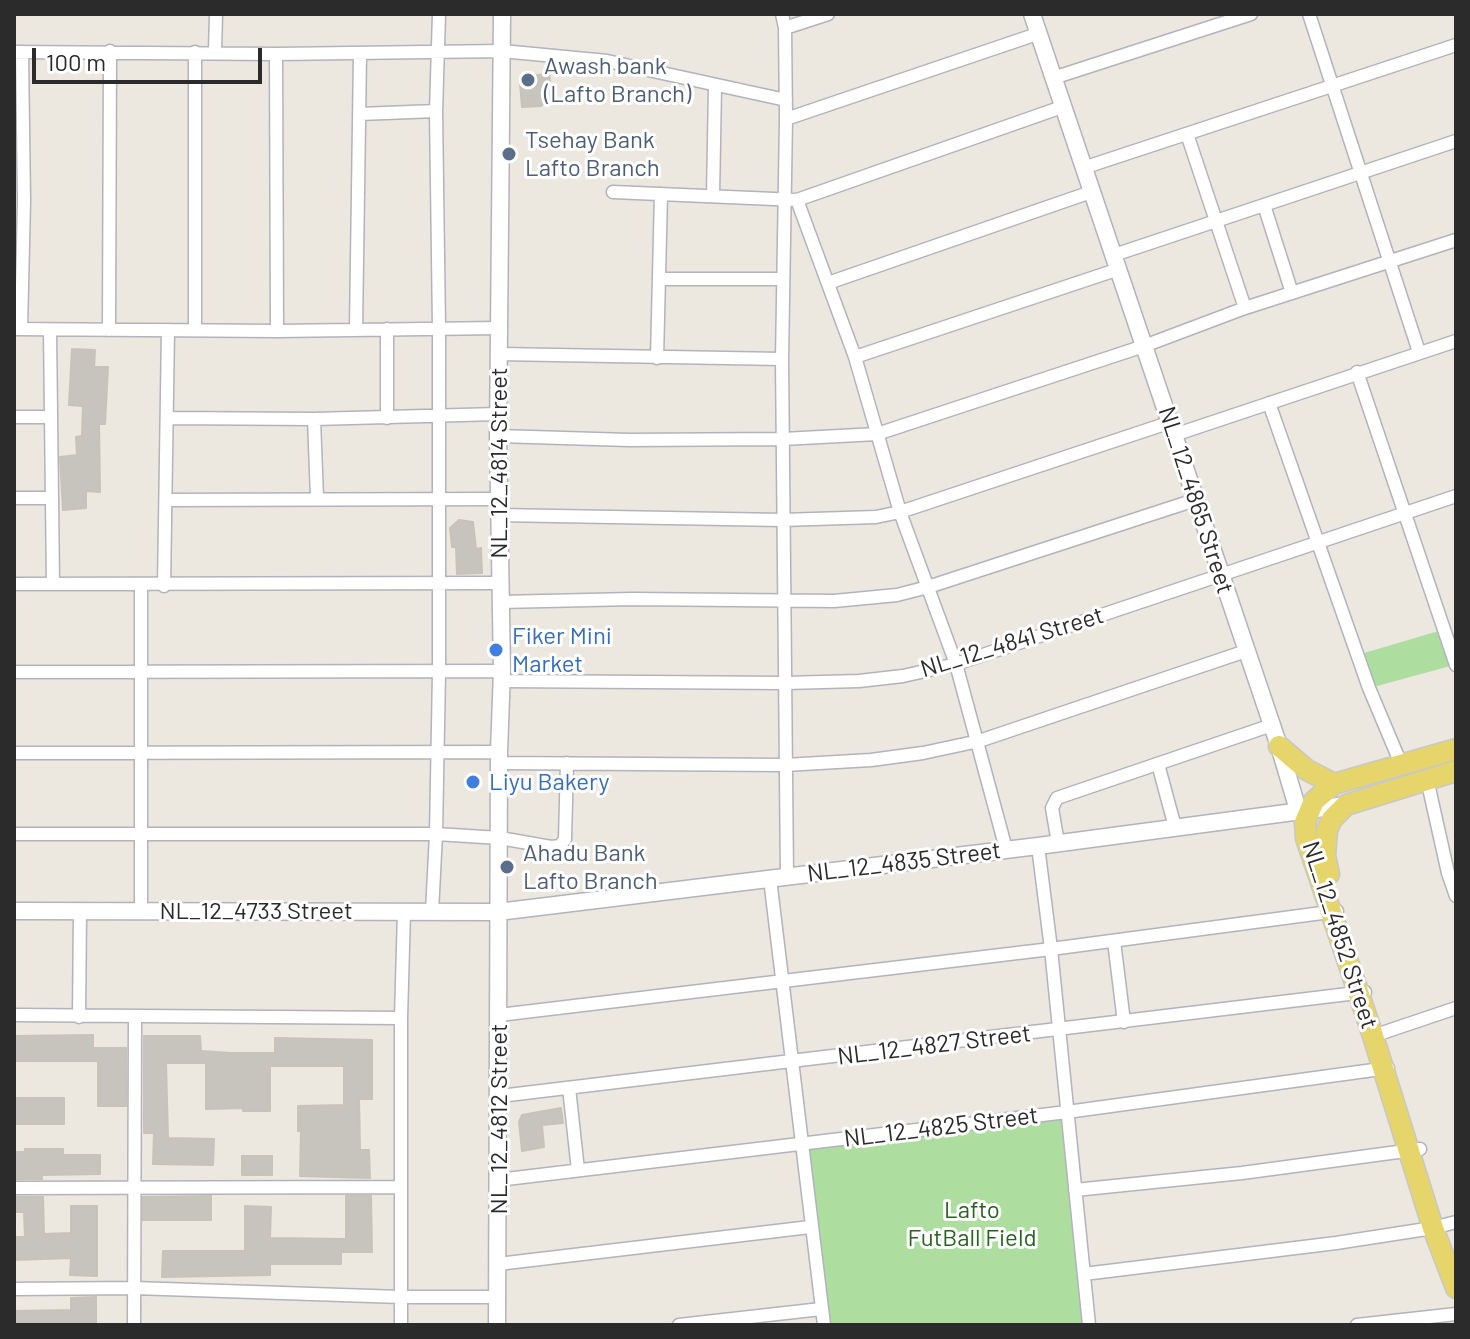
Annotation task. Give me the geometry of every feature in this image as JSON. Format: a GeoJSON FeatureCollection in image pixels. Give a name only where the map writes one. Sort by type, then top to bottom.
{"type":"FeatureCollection","features":[{"type":"Feature","properties":{"kind":"main road"},"geometry":{"type":"LineString","coordinates":[[1279,746],[1307,770],[1334,784]]}},
{"type":"Feature","properties":{"kind":"main road"},"geometry":{"type":"LineString","coordinates":[[1304,809],[1334,784],[1456,749]]}},
{"type":"Feature","properties":{"kind":"main road"},"geometry":{"type":"LineString","coordinates":[[1346,805],[1456,771]]}},
{"type":"Feature","properties":{"kind":"main road","name":"NL_12_4852 Street"},"geometry":{"type":"LineString","coordinates":[[1337,911],[1325,842],[1332,819],[1346,805]]}},
{"type":"Feature","properties":{"kind":"main road","name":"NL_12_4852 Street"},"geometry":{"type":"LineString","coordinates":[[1304,809],[1306,838],[1337,911],[1456,1266]]}},
{"type":"Feature","properties":{"kind":"main road","name":"NL_12_4852 Street"},"geometry":{"type":"LineString","coordinates":[[1443,1226],[1456,1288]]}},
{"type":"Feature","properties":{"kind":"street"},"geometry":{"type":"LineString","coordinates":[[215,52],[216,14]]}},
{"type":"Feature","properties":{"kind":"street"},"geometry":{"type":"LineString","coordinates":[[432,912],[439,672],[436,111],[439,14]]}},
{"type":"Feature","properties":{"kind":"street","name":"NL_12_4814 Street"},"geometry":{"type":"LineString","coordinates":[[498,912],[502,676],[498,354],[502,14]]}},
{"type":"Feature","properties":{"kind":"street"},"geometry":{"type":"LineString","coordinates":[[782,14],[791,200],[783,279],[782,520],[786,683],[778,878],[782,982],[824,1325]]}},
{"type":"Feature","properties":{"kind":"street"},"geometry":{"type":"LineString","coordinates":[[785,28],[828,14]]}},
{"type":"Feature","properties":{"kind":"street","name":"NL_12_4865 Street"},"geometry":{"type":"LineString","coordinates":[[1032,14],[1246,651],[1304,809]]}},
{"type":"Feature","properties":{"kind":"street"},"geometry":{"type":"LineString","coordinates":[[1053,78],[1251,14]]}},
{"type":"Feature","properties":{"kind":"street"},"geometry":{"type":"LineString","coordinates":[[1309,14],[1419,352]]}},
{"type":"Feature","properties":{"kind":"street"},"geometry":{"type":"LineString","coordinates":[[786,119],[1037,34]]}},
{"type":"Feature","properties":{"kind":"street"},"geometry":{"type":"LineString","coordinates":[[1083,168],[1456,45]]}},
{"type":"Feature","properties":{"kind":"street"},"geometry":{"type":"LineString","coordinates":[[109,330],[110,51]]}},
{"type":"Feature","properties":{"kind":"street"},"geometry":{"type":"LineString","coordinates":[[499,328],[277,331],[17,329],[24,201],[18,52],[360,54],[502,51],[607,61],[715,87],[786,100]]}},
{"type":"Feature","properties":{"kind":"street"},"geometry":{"type":"LineString","coordinates":[[195,52],[195,330]]}},
{"type":"Feature","properties":{"kind":"street"},"geometry":{"type":"LineString","coordinates":[[276,54],[277,331]]}},
{"type":"Feature","properties":{"kind":"street"},"geometry":{"type":"LineString","coordinates":[[356,329],[360,54]]}},
{"type":"Feature","properties":{"kind":"street"},"geometry":{"type":"LineString","coordinates":[[713,196],[715,87]]}},
{"type":"Feature","properties":{"kind":"street"},"geometry":{"type":"LineString","coordinates":[[613,192],[791,200],[1062,107]]}},
{"type":"Feature","properties":{"kind":"street"},"geometry":{"type":"LineString","coordinates":[[360,114],[436,111]]}},
{"type":"Feature","properties":{"kind":"street"},"geometry":{"type":"LineString","coordinates":[[1187,134],[1245,308]]}},
{"type":"Feature","properties":{"kind":"street"},"geometry":{"type":"LineString","coordinates":[[855,357],[1116,262],[1215,221],[1456,141]]}},
{"type":"Feature","properties":{"kind":"street"},"geometry":{"type":"LineString","coordinates":[[828,283],[1091,192]]}},
{"type":"Feature","properties":{"kind":"street"},"geometry":{"type":"LineString","coordinates":[[657,358],[661,194]]}},
{"type":"Feature","properties":{"kind":"street"},"geometry":{"type":"LineString","coordinates":[[791,200],[828,283],[855,357],[900,512],[956,664],[1006,849]]}},
{"type":"Feature","properties":{"kind":"street"},"geometry":{"type":"LineString","coordinates":[[1264,205],[1292,293]]}},
{"type":"Feature","properties":{"kind":"street"},"geometry":{"type":"LineString","coordinates":[[498,436],[629,440],[783,439],[877,434],[1144,346],[1245,308],[1456,240]]}},
{"type":"Feature","properties":{"kind":"street"},"geometry":{"type":"LineString","coordinates":[[659,279],[783,279]]}},
{"type":"Feature","properties":{"kind":"street"},"geometry":{"type":"LineString","coordinates":[[387,329],[387,418]]}},
{"type":"Feature","properties":{"kind":"street"},"geometry":{"type":"LineString","coordinates":[[50,330],[53,584]]}},
{"type":"Feature","properties":{"kind":"street"},"geometry":{"type":"LineString","coordinates":[[164,586],[168,330]]}},
{"type":"Feature","properties":{"kind":"street"},"geometry":{"type":"LineString","coordinates":[[166,500],[437,500],[498,507],[782,520],[851,519],[900,512],[1172,429],[1269,403],[1419,352],[1455,345]]}},
{"type":"Feature","properties":{"kind":"street"},"geometry":{"type":"LineString","coordinates":[[498,354],[782,359]]}},
{"type":"Feature","properties":{"kind":"street"},"geometry":{"type":"LineString","coordinates":[[1357,372],[1456,665]]}},
{"type":"Feature","properties":{"kind":"street"},"geometry":{"type":"LineString","coordinates":[[1269,403],[1369,688],[1401,764]]}},
{"type":"Feature","properties":{"kind":"street"},"geometry":{"type":"LineString","coordinates":[[167,418],[437,418],[498,414]]}},
{"type":"Feature","properties":{"kind":"street"},"geometry":{"type":"LineString","coordinates":[[14,417],[50,417]]}},
{"type":"Feature","properties":{"kind":"street"},"geometry":{"type":"LineString","coordinates":[[314,419],[317,498]]}},
{"type":"Feature","properties":{"kind":"street","name":"NL_12_4841 Street"},"geometry":{"type":"LineString","coordinates":[[14,672],[439,672],[786,683],[903,676],[956,664],[1456,496]]}},
{"type":"Feature","properties":{"kind":"street"},"geometry":{"type":"LineString","coordinates":[[14,498],[51,498]]}},
{"type":"Feature","properties":{"kind":"street"},"geometry":{"type":"LineString","coordinates":[[500,602],[866,599],[928,587],[1195,500]]}},
{"type":"Feature","properties":{"kind":"street"},"geometry":{"type":"LineString","coordinates":[[14,584],[499,583]]}},
{"type":"Feature","properties":{"kind":"street"},"geometry":{"type":"LineString","coordinates":[[141,585],[141,911]]}},
{"type":"Feature","properties":{"kind":"street"},"geometry":{"type":"LineString","coordinates":[[14,753],[435,754],[567,763],[785,765],[871,760],[979,741],[1246,651]]}},
{"type":"Feature","properties":{"kind":"street"},"geometry":{"type":"LineString","coordinates":[[1058,843],[1052,808],[1057,798],[1272,725]]}},
{"type":"Feature","properties":{"kind":"street"},"geometry":{"type":"LineString","coordinates":[[14,834],[436,834],[560,846],[565,839],[567,763]]}},
{"type":"Feature","properties":{"kind":"street"},"geometry":{"type":"LineString","coordinates":[[1158,764],[1175,827]]}},
{"type":"Feature","properties":{"kind":"street"},"geometry":{"type":"LineString","coordinates":[[1427,779],[1456,896]]}},
{"type":"Feature","properties":{"kind":"street","name":"NL_12_4852 Street"},"geometry":{"type":"LineString","coordinates":[[1304,809],[1346,805]]}},
{"type":"Feature","properties":{"kind":"street","name":"NL_12_4835 Street"},"geometry":{"type":"LineString","coordinates":[[498,912],[1038,846],[1304,809]]}},
{"type":"Feature","properties":{"kind":"street"},"geometry":{"type":"LineString","coordinates":[[1038,846],[1089,1325]]}},
{"type":"Feature","properties":{"kind":"street","name":"NL_12_4733 Street"},"geometry":{"type":"LineString","coordinates":[[14,911],[498,912]]}},
{"type":"Feature","properties":{"kind":"street"},"geometry":{"type":"LineString","coordinates":[[499,1015],[1051,949],[1337,911]]}},
{"type":"Feature","properties":{"kind":"street"},"geometry":{"type":"LineString","coordinates":[[79,1017],[80,912]]}},
{"type":"Feature","properties":{"kind":"street"},"geometry":{"type":"LineString","coordinates":[[401,1325],[404,912]]}},
{"type":"Feature","properties":{"kind":"street","name":"NL_12_4812 Street"},"geometry":{"type":"LineString","coordinates":[[497,1325],[500,1096],[498,912]]}},
{"type":"Feature","properties":{"kind":"street"},"geometry":{"type":"LineString","coordinates":[[1114,941],[1124,1022]]}},
{"type":"Feature","properties":{"kind":"street","name":"NL_12_4827 Street"},"geometry":{"type":"LineString","coordinates":[[500,1096],[1363,992]]}},
{"type":"Feature","properties":{"kind":"street"},"geometry":{"type":"LineString","coordinates":[[1378,1034],[1456,1008]]}},
{"type":"Feature","properties":{"kind":"street"},"geometry":{"type":"LineString","coordinates":[[14,1015],[401,1018]]}},
{"type":"Feature","properties":{"kind":"street"},"geometry":{"type":"LineString","coordinates":[[134,1325],[135,1016]]}},
{"type":"Feature","properties":{"kind":"street","name":"NL_12_4825 Street"},"geometry":{"type":"LineString","coordinates":[[498,1180],[1067,1112],[1388,1068]]}},
{"type":"Feature","properties":{"kind":"street"},"geometry":{"type":"LineString","coordinates":[[569,1088],[578,1170]]}},
{"type":"Feature","properties":{"kind":"street"},"geometry":{"type":"LineString","coordinates":[[1075,1190],[1242,1173],[1415,1150]]}},
{"type":"Feature","properties":{"kind":"street"},"geometry":{"type":"LineString","coordinates":[[14,1188],[400,1187]]}},
{"type":"Feature","properties":{"kind":"street"},"geometry":{"type":"LineString","coordinates":[[1084,1274],[1443,1226]]}},
{"type":"Feature","properties":{"kind":"street"},"geometry":{"type":"LineString","coordinates":[[498,1264],[810,1227]]}},
{"type":"Feature","properties":{"kind":"street"},"geometry":{"type":"LineString","coordinates":[[14,1289],[134,1288],[497,1297]]}},
{"type":"Feature","properties":{"kind":"street"},"geometry":{"type":"LineString","coordinates":[[679,1325],[821,1309]]}},
{"type":"Feature","properties":{"kind":"street"},"geometry":{"type":"LineString","coordinates":[[1357,1325],[1456,1314]]}},
{"type":"Feature","properties":{"kind":"green space"},"geometry":{"type":"Polygon","coordinates":[[[1442,630],[1454,665],[1366,689],[1354,656],[1442,630]]]}},
{"type":"Feature","properties":{"kind":"green space","name":"Lafto FutBall Field"},"geometry":{"type":"Polygon","coordinates":[[[1066,1109],[1086,1325],[827,1325],[801,1143],[1066,1109]]]}},
{"type":"Feature","properties":{"kind":"building"},"geometry":{"type":"Polygon","coordinates":[[[549,74],[552,96],[541,106],[522,107],[520,83],[528,76],[549,74]]]}},
{"type":"Feature","properties":{"kind":"building"},"geometry":{"type":"Polygon","coordinates":[[[72,349],[95,350],[94,367],[108,367],[105,424],[99,424],[100,492],[86,491],[86,508],[63,510],[60,457],[77,455],[76,437],[82,436],[83,406],[69,405],[72,349]]]}},
{"type":"Feature","properties":{"kind":"building"},"geometry":{"type":"Polygon","coordinates":[[[459,520],[473,522],[476,549],[481,548],[482,573],[457,574],[456,547],[452,547],[450,528],[459,520]]]}},
{"type":"Feature","properties":{"kind":"building"},"geometry":{"type":"Polygon","coordinates":[[[93,1035],[93,1048],[126,1048],[126,1106],[98,1106],[98,1061],[14,1061],[14,1036],[93,1035]]]}},
{"type":"Feature","properties":{"kind":"building"},"geometry":{"type":"Polygon","coordinates":[[[144,1036],[200,1036],[201,1051],[231,1053],[275,1053],[275,1038],[372,1040],[372,1099],[359,1099],[360,1150],[369,1150],[370,1178],[300,1176],[298,1106],[344,1105],[344,1066],[270,1066],[270,1111],[243,1111],[243,1108],[206,1109],[206,1063],[166,1063],[168,1138],[214,1139],[213,1165],[153,1164],[154,1133],[144,1133],[144,1036]]]}},
{"type":"Feature","properties":{"kind":"building"},"geometry":{"type":"Polygon","coordinates":[[[14,1098],[64,1098],[64,1124],[14,1124],[14,1098]]]}},
{"type":"Feature","properties":{"kind":"building"},"geometry":{"type":"Polygon","coordinates":[[[561,1108],[563,1123],[542,1125],[544,1147],[522,1151],[519,1122],[522,1115],[561,1108]]]}},
{"type":"Feature","properties":{"kind":"building"},"geometry":{"type":"Polygon","coordinates":[[[25,1149],[63,1149],[63,1155],[100,1155],[100,1174],[14,1179],[14,1152],[25,1152],[25,1149]]]}},
{"type":"Feature","properties":{"kind":"building"},"geometry":{"type":"Polygon","coordinates":[[[242,1156],[272,1156],[272,1175],[242,1175],[242,1156]]]}},
{"type":"Feature","properties":{"kind":"building"},"geometry":{"type":"Polygon","coordinates":[[[211,1196],[211,1220],[143,1220],[143,1197],[211,1196]]]}},
{"type":"Feature","properties":{"kind":"building"},"geometry":{"type":"Polygon","coordinates":[[[346,1196],[371,1196],[372,1252],[341,1252],[341,1264],[270,1264],[270,1275],[162,1277],[163,1251],[245,1251],[245,1206],[271,1207],[270,1238],[346,1239],[346,1196]]]}},
{"type":"Feature","properties":{"kind":"building"},"geometry":{"type":"Polygon","coordinates":[[[14,1197],[43,1197],[44,1234],[71,1233],[71,1206],[97,1206],[97,1276],[70,1275],[71,1258],[14,1260],[14,1237],[25,1237],[24,1212],[14,1212],[14,1197]]]}},
{"type":"Feature","properties":{"kind":"building"},"geometry":{"type":"Polygon","coordinates":[[[96,1297],[96,1325],[14,1325],[14,1311],[71,1310],[71,1298],[96,1297]]]}},
{"type":"Feature","properties":{"kind":"place","name":"Awash bank (Lafto Branch)"},"geometry":{"type":"Point","coordinates":[528,80]}},
{"type":"Feature","properties":{"kind":"place","name":"Tsehay Bank Lafto Branch"},"geometry":{"type":"Point","coordinates":[509,154]}},
{"type":"Feature","properties":{"kind":"place","name":"Fiker Mini Market"},"geometry":{"type":"Point","coordinates":[496,650]}},
{"type":"Feature","properties":{"kind":"place","name":"Liyu Bakery"},"geometry":{"type":"Point","coordinates":[473,782]}},
{"type":"Feature","properties":{"kind":"place","name":"Ahadu Bank Lafto Branch"},"geometry":{"type":"Point","coordinates":[507,867]}}]}
